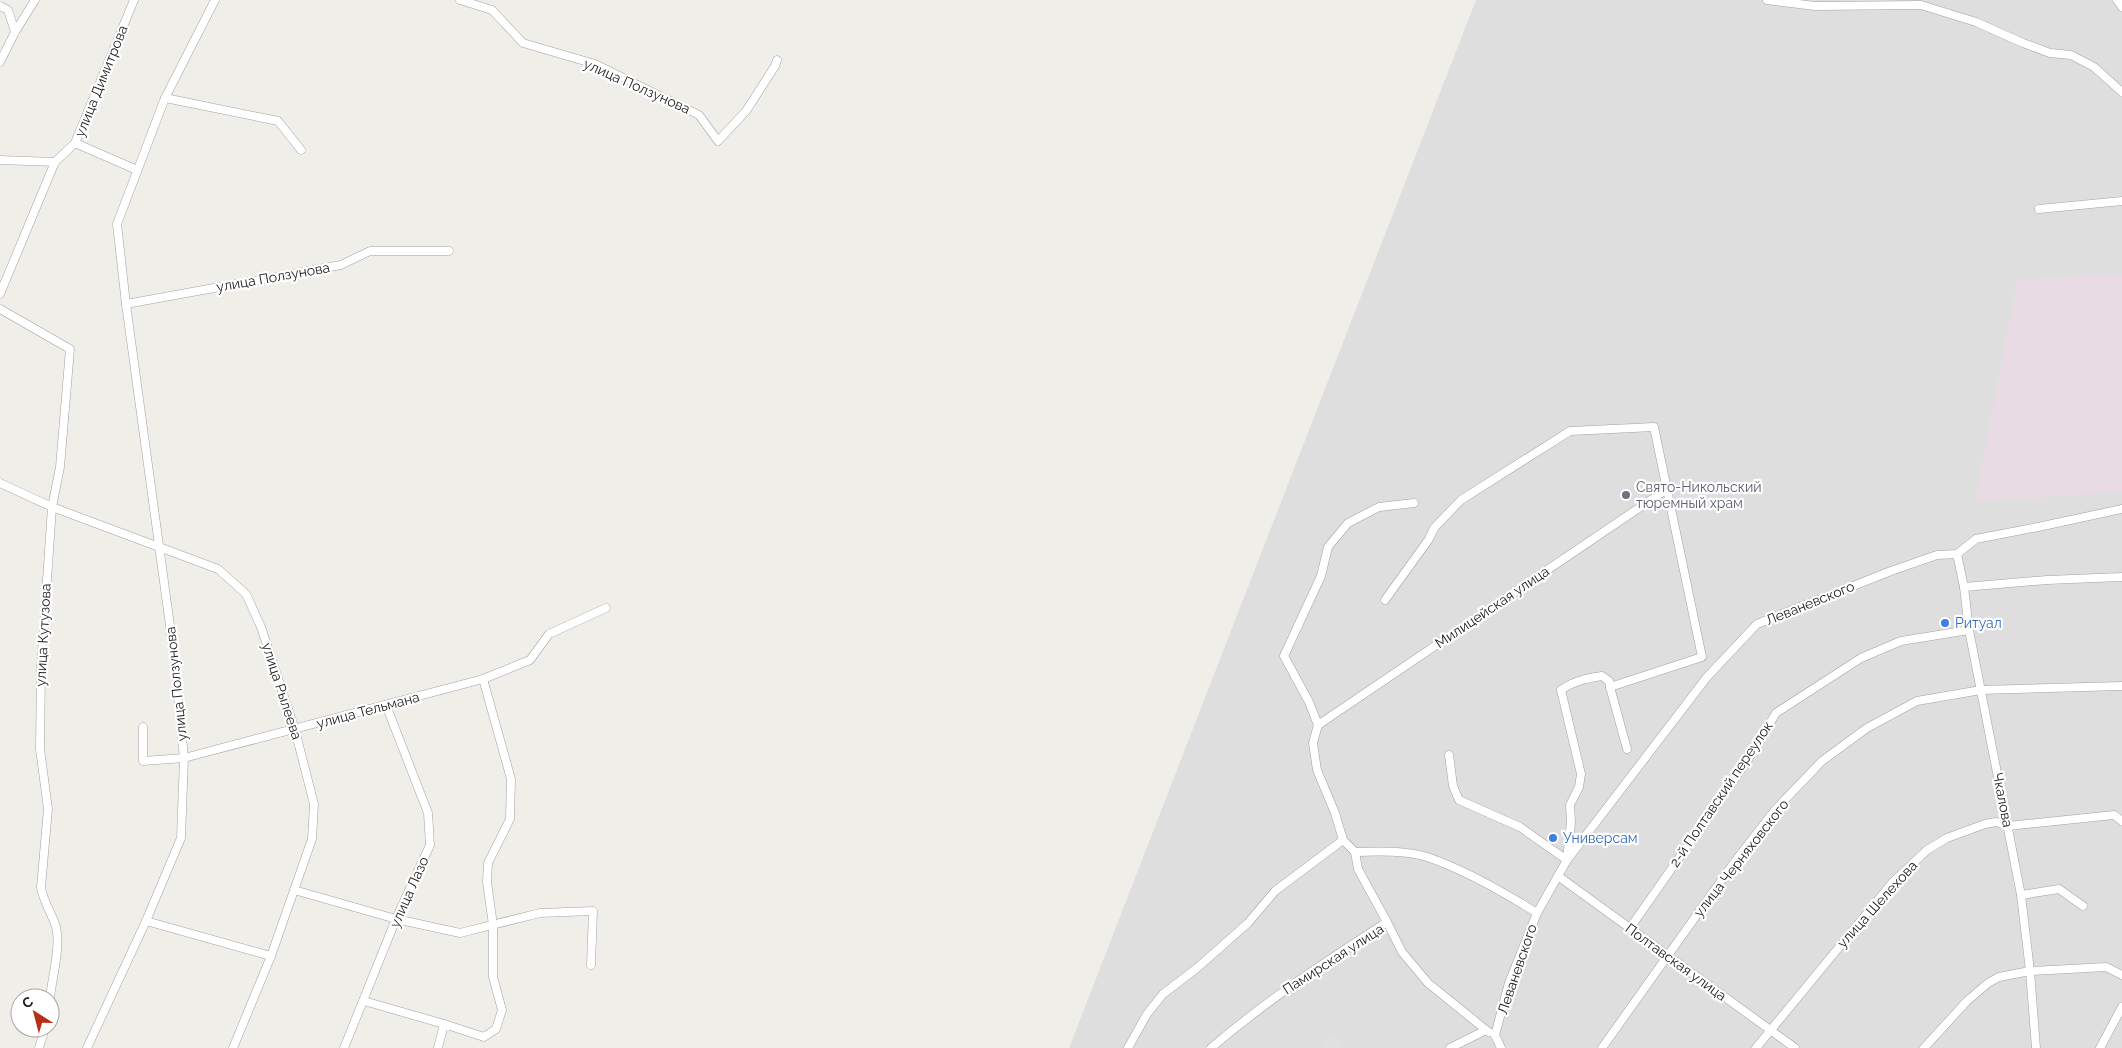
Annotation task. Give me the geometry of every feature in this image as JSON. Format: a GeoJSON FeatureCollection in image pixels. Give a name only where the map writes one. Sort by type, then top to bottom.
{"type":"FeatureCollection","features":[{"type":"Feature","properties":{"kind":"street"},"geometry":{"type":"LineString","coordinates":[[0,62],[15,32],[35,0]]}},
{"type":"Feature","properties":{"kind":"street","name":"улица Димитрова"},"geometry":{"type":"LineString","coordinates":[[0,294],[55,162],[75,143],[134,0]]}},
{"type":"Feature","properties":{"kind":"street","name":"улица Ползунова"},"geometry":{"type":"LineString","coordinates":[[87,1048],[146,921],[181,838],[184,758],[174,655],[126,304],[117,224],[165,98],[215,0]]}},
{"type":"Feature","properties":{"kind":"street","name":"улица Ползунова"},"geometry":{"type":"LineString","coordinates":[[460,0],[492,10],[523,43],[595,64],[699,115],[718,141],[746,111],[777,60]]}},
{"type":"Feature","properties":{"kind":"street"},"geometry":{"type":"LineString","coordinates":[[1767,0],[1814,6],[1921,5],[1976,22],[2050,53],[2071,55],[2094,68],[2122,92]]}},
{"type":"Feature","properties":{"kind":"street"},"geometry":{"type":"LineString","coordinates":[[2117,0],[2122,7]]}},
{"type":"Feature","properties":{"kind":"street"},"geometry":{"type":"LineString","coordinates":[[0,6],[8,10],[15,32]]}},
{"type":"Feature","properties":{"kind":"street"},"geometry":{"type":"LineString","coordinates":[[165,98],[278,121],[301,150]]}},
{"type":"Feature","properties":{"kind":"street"},"geometry":{"type":"LineString","coordinates":[[75,143],[137,170]]}},
{"type":"Feature","properties":{"kind":"street"},"geometry":{"type":"LineString","coordinates":[[0,160],[55,162]]}},
{"type":"Feature","properties":{"kind":"street"},"geometry":{"type":"LineString","coordinates":[[2040,209],[2122,201]]}},
{"type":"Feature","properties":{"kind":"street","name":"улица Ползунова"},"geometry":{"type":"LineString","coordinates":[[126,304],[341,264],[370,251],[449,250]]}},
{"type":"Feature","properties":{"kind":"street","name":"улица Кутузова"},"geometry":{"type":"LineString","coordinates":[[0,309],[70,349],[60,466],[52,508],[41,668],[40,740],[48,809],[40,887],[42,900],[56,926],[58,938],[51,988]]}},
{"type":"Feature","properties":{"kind":"street"},"geometry":{"type":"LineString","coordinates":[[1385,600],[1429,539],[1434,528],[1461,500],[1570,431],[1654,427],[1702,657],[1610,687],[1627,749]]}},
{"type":"Feature","properties":{"kind":"street","name":"улица Рылеева"},"geometry":{"type":"LineString","coordinates":[[0,484],[52,508],[218,569],[246,594],[261,627],[295,730],[314,804],[312,838],[270,956],[233,1048]]}},
{"type":"Feature","properties":{"kind":"street","name":"Милицейская улица"},"geometry":{"type":"LineString","coordinates":[[1318,725],[1667,489]]}},
{"type":"Feature","properties":{"kind":"street"},"geometry":{"type":"LineString","coordinates":[[1386,922],[1358,869],[1354,852],[1343,840],[1335,813],[1317,770],[1313,744],[1318,725],[1309,702],[1284,656],[1321,576],[1328,547],[1348,522],[1379,507],[1414,503]]}},
{"type":"Feature","properties":{"kind":"street"},"geometry":{"type":"LineString","coordinates":[[1958,554],[1976,539],[2038,528],[2122,509]]}},
{"type":"Feature","properties":{"kind":"street","name":"Леваневского"},"geometry":{"type":"LineString","coordinates":[[1495,1035],[1509,984],[1537,913],[1566,860],[1707,678],[1757,624],[1891,571],[1937,555],[1958,554]]}},
{"type":"Feature","properties":{"kind":"street","name":"Чкалова"},"geometry":{"type":"LineString","coordinates":[[1958,554],[1969,630],[2021,894],[2036,1048]]}},
{"type":"Feature","properties":{"kind":"street"},"geometry":{"type":"LineString","coordinates":[[1964,587],[2047,580],[2122,577]]}},
{"type":"Feature","properties":{"kind":"street","name":"улица Тельмана"},"geometry":{"type":"LineString","coordinates":[[143,727],[143,761],[184,758],[295,730],[483,679],[530,660],[549,634],[606,608]]}},
{"type":"Feature","properties":{"kind":"street","name":"2-й Полтавский переулок"},"geometry":{"type":"LineString","coordinates":[[1630,928],[1747,761],[1776,712],[1861,658],[1893,644],[1901,641],[1969,630]]}},
{"type":"Feature","properties":{"kind":"street","name":"Леваневского"},"geometry":{"type":"LineString","coordinates":[[1566,860],[1571,822],[1570,805],[1579,787],[1581,774],[1560,690],[1567,685],[1586,678],[1602,676],[1609,681],[1610,687]]}},
{"type":"Feature","properties":{"kind":"street"},"geometry":{"type":"LineString","coordinates":[[364,1001],[484,1036],[496,1029],[502,1010],[493,977],[493,925],[487,882],[488,863],[510,819],[511,779],[483,679]]}},
{"type":"Feature","properties":{"kind":"street","name":"улица Черняховского"},"geometry":{"type":"LineString","coordinates":[[1602,1048],[1733,864],[1775,810],[1822,762],[1867,728],[1918,701],[1981,690],[2122,686]]}},
{"type":"Feature","properties":{"kind":"street","name":"улица Лазо"},"geometry":{"type":"LineString","coordinates":[[344,1048],[396,919],[430,845],[428,813],[386,705]]}},
{"type":"Feature","properties":{"kind":"street"},"geometry":{"type":"LineString","coordinates":[[1449,756],[1453,786],[1459,800],[1520,827],[1566,860]]}},
{"type":"Feature","properties":{"kind":"street","name":"улица Шелехова"},"geometry":{"type":"LineString","coordinates":[[1756,1048],[1892,883],[1926,850],[1947,838],[1985,824],[1996,822],[2008,826],[2114,815],[2122,821]]}},
{"type":"Feature","properties":{"kind":"street"},"geometry":{"type":"LineString","coordinates":[[1128,1048],[1147,1014],[1163,994],[1197,968],[1248,923],[1276,891],[1343,840]]}},
{"type":"Feature","properties":{"kind":"street"},"geometry":{"type":"LineString","coordinates":[[1354,852],[1384,850],[1426,857],[1501,891],[1537,913]]}},
{"type":"Feature","properties":{"kind":"street","name":"Полтавская улица"},"geometry":{"type":"LineString","coordinates":[[1558,876],[1795,1048]]}},
{"type":"Feature","properties":{"kind":"street"},"geometry":{"type":"LineString","coordinates":[[294,890],[396,919],[460,932],[540,913],[593,911],[591,965]]}},
{"type":"Feature","properties":{"kind":"street"},"geometry":{"type":"LineString","coordinates":[[2021,894],[2059,890],[2083,906]]}},
{"type":"Feature","properties":{"kind":"street"},"geometry":{"type":"LineString","coordinates":[[146,921],[270,956]]}},
{"type":"Feature","properties":{"kind":"street","name":"Памирская улица"},"geometry":{"type":"LineString","coordinates":[[1211,1048],[1241,1022],[1324,962],[1386,922],[1402,952],[1428,983],[1486,1030]]}},
{"type":"Feature","properties":{"kind":"street"},"geometry":{"type":"LineString","coordinates":[[1924,1048],[1967,1002],[1988,983],[1999,978],[2030,971],[2106,967],[2122,975]]}},
{"type":"Feature","properties":{"kind":"street"},"geometry":{"type":"LineString","coordinates":[[2100,1048],[2122,1007]]}},
{"type":"Feature","properties":{"kind":"street"},"geometry":{"type":"LineString","coordinates":[[438,1048],[444,1024]]}},
{"type":"Feature","properties":{"kind":"street"},"geometry":{"type":"LineString","coordinates":[[1450,1048],[1486,1030],[1495,1035],[1501,1048]]}},
{"type":"Feature","properties":{"kind":"shaded area"},"geometry":{"type":"Polygon","coordinates":[[[1476,0],[2122,0],[2122,1048],[1069,1048],[1476,0]]]}},
{"type":"Feature","properties":{"kind":"shaded area"},"geometry":{"type":"Polygon","coordinates":[[[2122,274],[2122,492],[1975,502],[2017,280],[2122,274]]]}},
{"type":"Feature","properties":{"kind":"shaded area"},"geometry":{"type":"Polygon","coordinates":[[[1334,1034],[1343,1046],[1340,1048],[1323,1048],[1320,1044],[1334,1034]]]}},
{"type":"Feature","properties":{"kind":"place","name":"Свято-Никольский тюремный храм"},"geometry":{"type":"Point","coordinates":[1626,495]}},
{"type":"Feature","properties":{"kind":"place","name":"Ритуал"},"geometry":{"type":"Point","coordinates":[1945,623]}},
{"type":"Feature","properties":{"kind":"place","name":"Универсам"},"geometry":{"type":"Point","coordinates":[1553,838]}}]}
